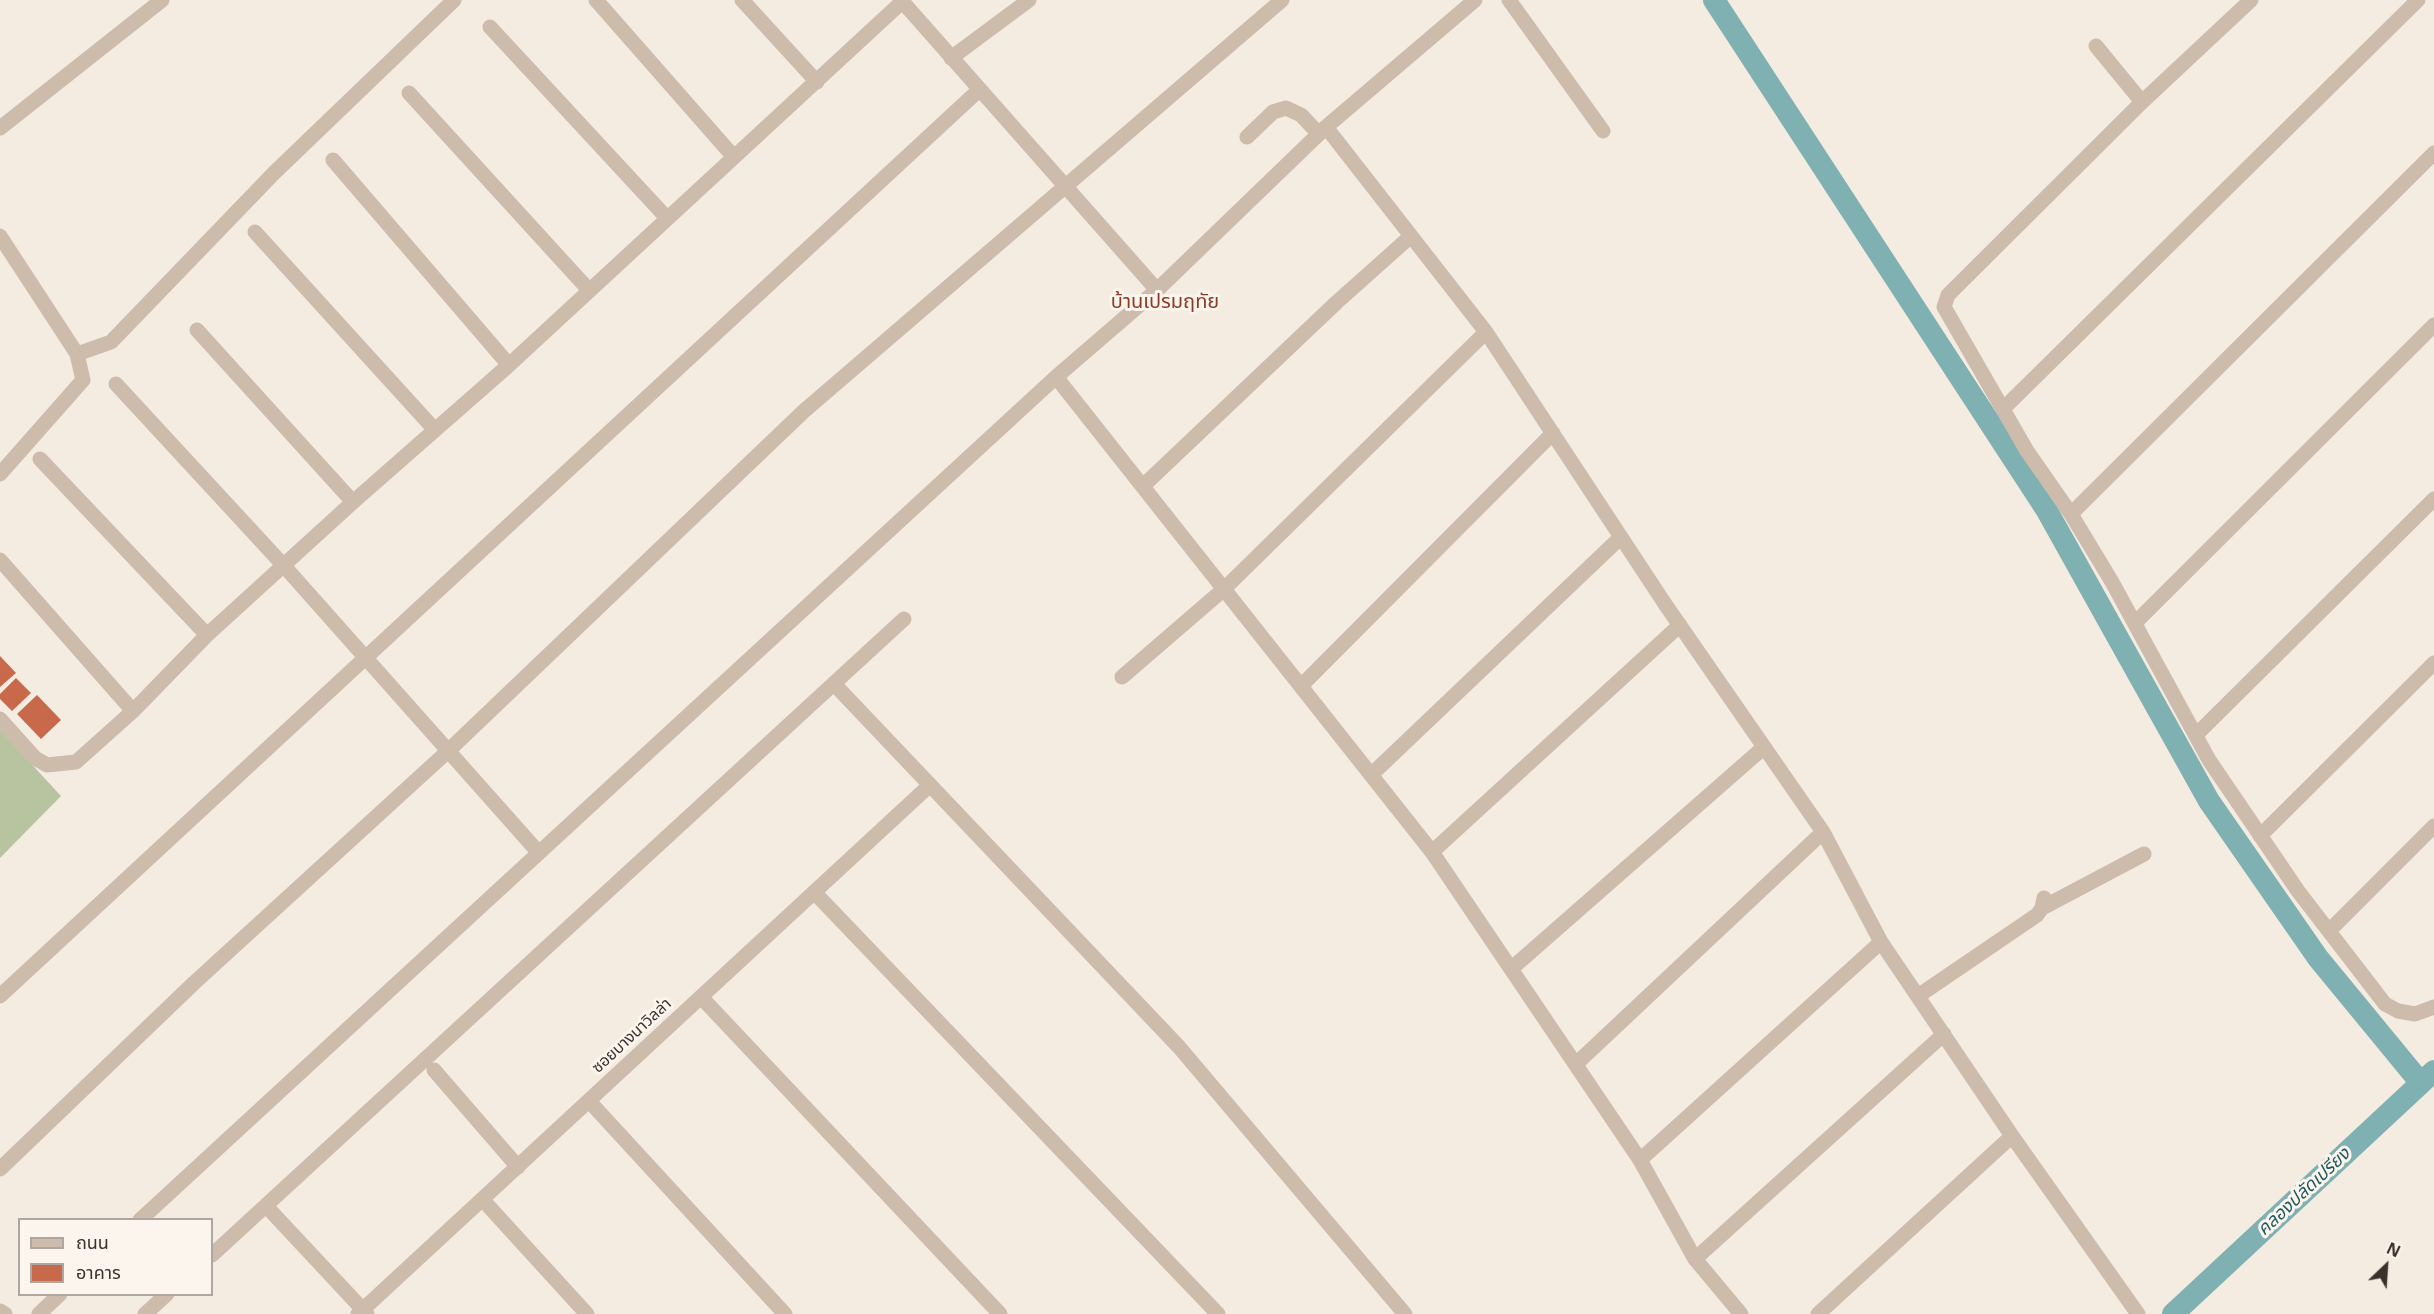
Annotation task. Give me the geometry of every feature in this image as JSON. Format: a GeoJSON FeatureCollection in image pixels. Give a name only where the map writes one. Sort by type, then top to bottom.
{"type":"FeatureCollection","features":[{"type":"Feature","properties":{"kind":"street"},"geometry":{"type":"LineString","coordinates":[[0,128],[162,0]]}},
{"type":"Feature","properties":{"kind":"street"},"geometry":{"type":"LineString","coordinates":[[76,354],[111,342],[274,173],[454,0]]}},
{"type":"Feature","properties":{"kind":"street"},"geometry":{"type":"LineString","coordinates":[[596,0],[733,156]]}},
{"type":"Feature","properties":{"kind":"street"},"geometry":{"type":"LineString","coordinates":[[742,0],[817,82]]}},
{"type":"Feature","properties":{"kind":"street"},"geometry":{"type":"LineString","coordinates":[[951,58],[1029,0]]}},
{"type":"Feature","properties":{"kind":"street"},"geometry":{"type":"LineString","coordinates":[[0,1169],[194,984],[447,752],[804,411],[1065,184],[1282,0]]}},
{"type":"Feature","properties":{"kind":"street"},"geometry":{"type":"LineString","coordinates":[[142,1218],[1056,377],[1157,290],[1322,131],[1475,0]]}},
{"type":"Feature","properties":{"kind":"street"},"geometry":{"type":"LineString","coordinates":[[1509,0],[1604,131]]}},
{"type":"Feature","properties":{"kind":"street"},"geometry":{"type":"LineString","coordinates":[[2251,0],[2142,102],[1945,300],[1944,307],[2027,451],[2071,514],[2135,623],[2196,735],[2260,836],[2385,1004],[2398,1011],[2415,1014],[2434,1007]]}},
{"type":"Feature","properties":{"kind":"street"},"geometry":{"type":"LineString","coordinates":[[2002,409],[2418,0]]}},
{"type":"Feature","properties":{"kind":"street"},"geometry":{"type":"LineString","coordinates":[[0,719],[34,758],[47,765],[76,762],[133,711],[207,635],[285,567],[353,502],[509,365],[588,289],[817,82],[902,1],[1157,290]]}},
{"type":"Feature","properties":{"kind":"street"},"geometry":{"type":"LineString","coordinates":[[490,27],[666,217]]}},
{"type":"Feature","properties":{"kind":"street"},"geometry":{"type":"LineString","coordinates":[[2096,46],[2142,102]]}},
{"type":"Feature","properties":{"kind":"street"},"geometry":{"type":"LineString","coordinates":[[0,996],[367,659],[979,90]]}},
{"type":"Feature","properties":{"kind":"street"},"geometry":{"type":"LineString","coordinates":[[409,93],[588,289]]}},
{"type":"Feature","properties":{"kind":"street"},"geometry":{"type":"LineString","coordinates":[[1247,136],[1273,112],[1286,108],[1301,115],[1322,131],[1411,236],[1486,332],[1680,625],[1822,832],[1881,942],[2012,1136],[2138,1314]]}},
{"type":"Feature","properties":{"kind":"street"},"geometry":{"type":"LineString","coordinates":[[2071,514],[2434,153]]}},
{"type":"Feature","properties":{"kind":"street"},"geometry":{"type":"LineString","coordinates":[[333,160],[509,365]]}},
{"type":"Feature","properties":{"kind":"street"},"geometry":{"type":"LineString","coordinates":[[255,232],[435,430]]}},
{"type":"Feature","properties":{"kind":"street"},"geometry":{"type":"LineString","coordinates":[[0,236],[76,354],[82,380],[0,474]]}},
{"type":"Feature","properties":{"kind":"street"},"geometry":{"type":"LineString","coordinates":[[1143,486],[1337,302],[1411,236]]}},
{"type":"Feature","properties":{"kind":"street"},"geometry":{"type":"LineString","coordinates":[[2135,623],[2434,326]]}},
{"type":"Feature","properties":{"kind":"street"},"geometry":{"type":"LineString","coordinates":[[197,330],[353,502]]}},
{"type":"Feature","properties":{"kind":"street"},"geometry":{"type":"LineString","coordinates":[[1122,677],[1224,589],[1486,332]]}},
{"type":"Feature","properties":{"kind":"street"},"geometry":{"type":"LineString","coordinates":[[1056,377],[1432,852],[1640,1160],[1695,1259],[1741,1314]]}},
{"type":"Feature","properties":{"kind":"street"},"geometry":{"type":"LineString","coordinates":[[116,384],[285,567],[539,853]]}},
{"type":"Feature","properties":{"kind":"street"},"geometry":{"type":"LineString","coordinates":[[1301,686],[1553,434]]}},
{"type":"Feature","properties":{"kind":"street"},"geometry":{"type":"LineString","coordinates":[[40,459],[207,635]]}},
{"type":"Feature","properties":{"kind":"street"},"geometry":{"type":"LineString","coordinates":[[2196,735],[2434,499]]}},
{"type":"Feature","properties":{"kind":"street"},"geometry":{"type":"LineString","coordinates":[[1371,775],[1621,537]]}},
{"type":"Feature","properties":{"kind":"street"},"geometry":{"type":"LineString","coordinates":[[0,560],[133,711]]}},
{"type":"Feature","properties":{"kind":"street"},"geometry":{"type":"LineString","coordinates":[[213,1254],[267,1207],[500,988],[835,685],[904,619]]}},
{"type":"Feature","properties":{"kind":"street"},"geometry":{"type":"LineString","coordinates":[[1432,852],[1680,625]]}},
{"type":"Feature","properties":{"kind":"street"},"geometry":{"type":"LineString","coordinates":[[2260,836],[2434,663]]}},
{"type":"Feature","properties":{"kind":"street"},"geometry":{"type":"LineString","coordinates":[[835,685],[1179,1047],[1400,1312]]}},
{"type":"Feature","properties":{"kind":"street"},"geometry":{"type":"LineString","coordinates":[[1511,969],[1763,748]]}},
{"type":"Feature","properties":{"kind":"street","name":"ซอยบางนาวิลล่า"},"geometry":{"type":"LineString","coordinates":[[363,1313],[482,1198],[930,785]]}},
{"type":"Feature","properties":{"kind":"street"},"geometry":{"type":"LineString","coordinates":[[2329,930],[2434,826]]}},
{"type":"Feature","properties":{"kind":"street"},"geometry":{"type":"LineString","coordinates":[[1576,1064],[1822,832]]}},
{"type":"Feature","properties":{"kind":"street"},"geometry":{"type":"LineString","coordinates":[[1918,996],[2037,915],[2043,903],[2144,854]]}},
{"type":"Feature","properties":{"kind":"street"},"geometry":{"type":"LineString","coordinates":[[814,892],[1218,1314]]}},
{"type":"Feature","properties":{"kind":"street"},"geometry":{"type":"LineString","coordinates":[[1640,1160],[1881,942]]}},
{"type":"Feature","properties":{"kind":"street"},"geometry":{"type":"LineString","coordinates":[[701,997],[999,1314]]}},
{"type":"Feature","properties":{"kind":"street"},"geometry":{"type":"LineString","coordinates":[[1695,1259],[1944,1034]]}},
{"type":"Feature","properties":{"kind":"street"},"geometry":{"type":"LineString","coordinates":[[434,1070],[518,1167]]}},
{"type":"Feature","properties":{"kind":"street"},"geometry":{"type":"LineString","coordinates":[[589,1101],[785,1314]]}},
{"type":"Feature","properties":{"kind":"street"},"geometry":{"type":"LineString","coordinates":[[1821,1313],[2012,1136]]}},
{"type":"Feature","properties":{"kind":"street"},"geometry":{"type":"LineString","coordinates":[[482,1198],[587,1314]]}},
{"type":"Feature","properties":{"kind":"street"},"geometry":{"type":"LineString","coordinates":[[267,1207],[363,1313]]}},
{"type":"Feature","properties":{"kind":"street"},"geometry":{"type":"LineString","coordinates":[[39,1314],[58,1296]]}},
{"type":"Feature","properties":{"kind":"street"},"geometry":{"type":"LineString","coordinates":[[145,1314],[165,1296]]}},
{"type":"Feature","properties":{"kind":"street"},"geometry":{"type":"LineString","coordinates":[[0,1311],[5,1314]]}},
{"type":"Feature","properties":{"kind":"green space"},"geometry":{"type":"Polygon","coordinates":[[[0,730],[61,796],[0,858],[0,730]]]}},
{"type":"Feature","properties":{"kind":"building"},"geometry":{"type":"Polygon","coordinates":[[[0,656],[16,673],[0,687],[0,656]]]}},
{"type":"Feature","properties":{"kind":"building"},"geometry":{"type":"Polygon","coordinates":[[[16,678],[31,693],[12,711],[0,699],[0,694],[16,678]]]}},
{"type":"Feature","properties":{"kind":"building"},"geometry":{"type":"Polygon","coordinates":[[[37,695],[61,720],[41,739],[17,714],[37,695]]]}},
{"type":"Feature","properties":{"kind":"waterway"},"geometry":{"type":"LineString","coordinates":[[1714,0],[2046,509],[2209,801],[2318,958],[2420,1082]]}},
{"type":"Feature","properties":{"kind":"waterway","name":"คลองปลัดเปรียง"},"geometry":{"type":"LineString","coordinates":[[2173,1314],[2434,1071]]}},
{"type":"Feature","properties":{"kind":"district","name":"บ้านเปรมฤทัย"},"geometry":{"type":"Point","coordinates":[1165,302]}}]}
